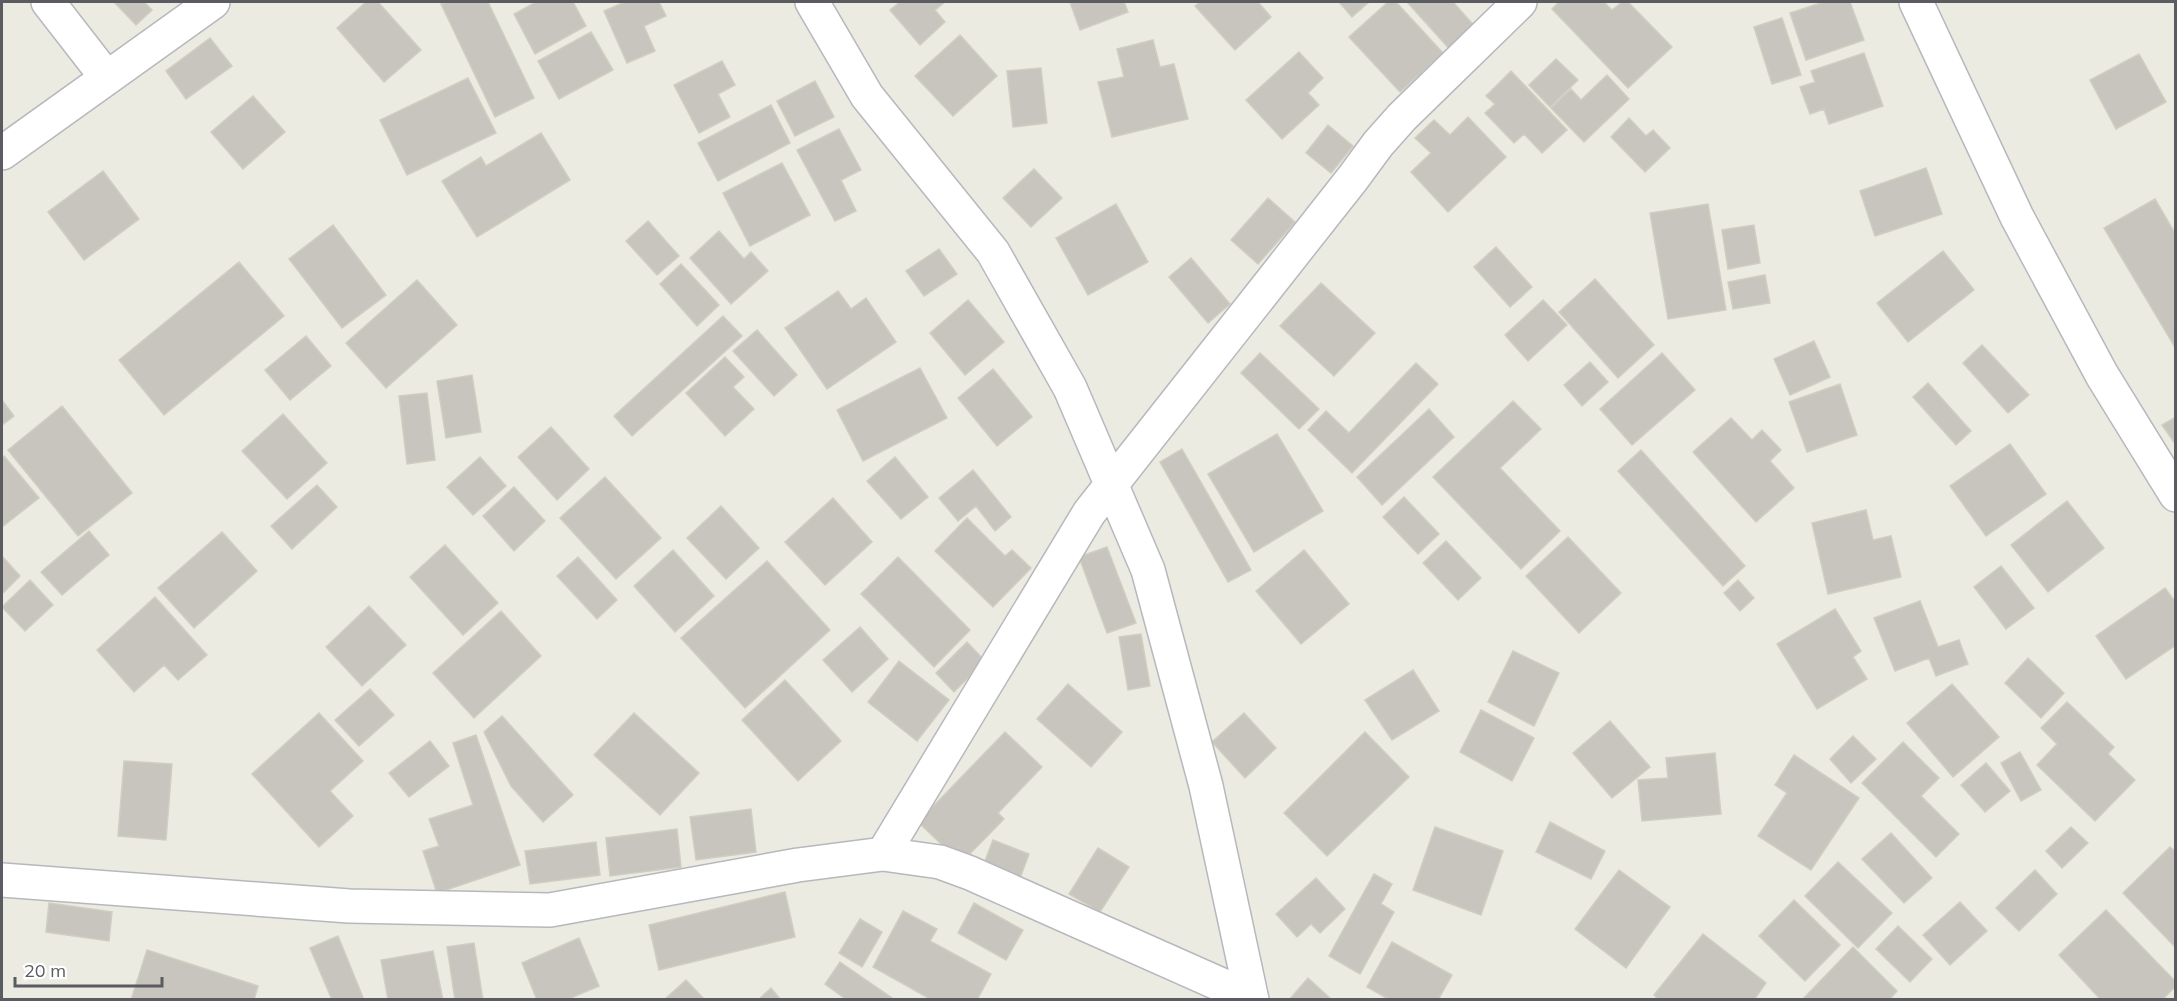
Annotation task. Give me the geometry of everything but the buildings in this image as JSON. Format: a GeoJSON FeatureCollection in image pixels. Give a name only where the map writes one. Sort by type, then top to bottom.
{"type":"FeatureCollection","features":[{"type":"Feature","properties":{"kind":"street"},"geometry":{"type":"LineString","coordinates":[[48,2],[107,78]]}},
{"type":"Feature","properties":{"kind":"street"},"geometry":{"type":"LineString","coordinates":[[2,153],[213,2]]}},
{"type":"Feature","properties":{"kind":"street"},"geometry":{"type":"LineString","coordinates":[[812,2],[867,96],[993,252],[1070,388],[1112,483],[1148,570],[1203,774],[1252,999]]}},
{"type":"Feature","properties":{"kind":"street"},"geometry":{"type":"LineString","coordinates":[[883,854],[1089,513],[1378,144],[1520,2]]}},
{"type":"Feature","properties":{"kind":"street"},"geometry":{"type":"LineString","coordinates":[[1916,2],[2017,217],[2102,375],[2175,495]]}},
{"type":"Feature","properties":{"kind":"street"},"geometry":{"type":"LineString","coordinates":[[2,880],[349,906],[550,910],[798,865],[883,854],[940,862],[970,873],[1252,999]]}}]}
